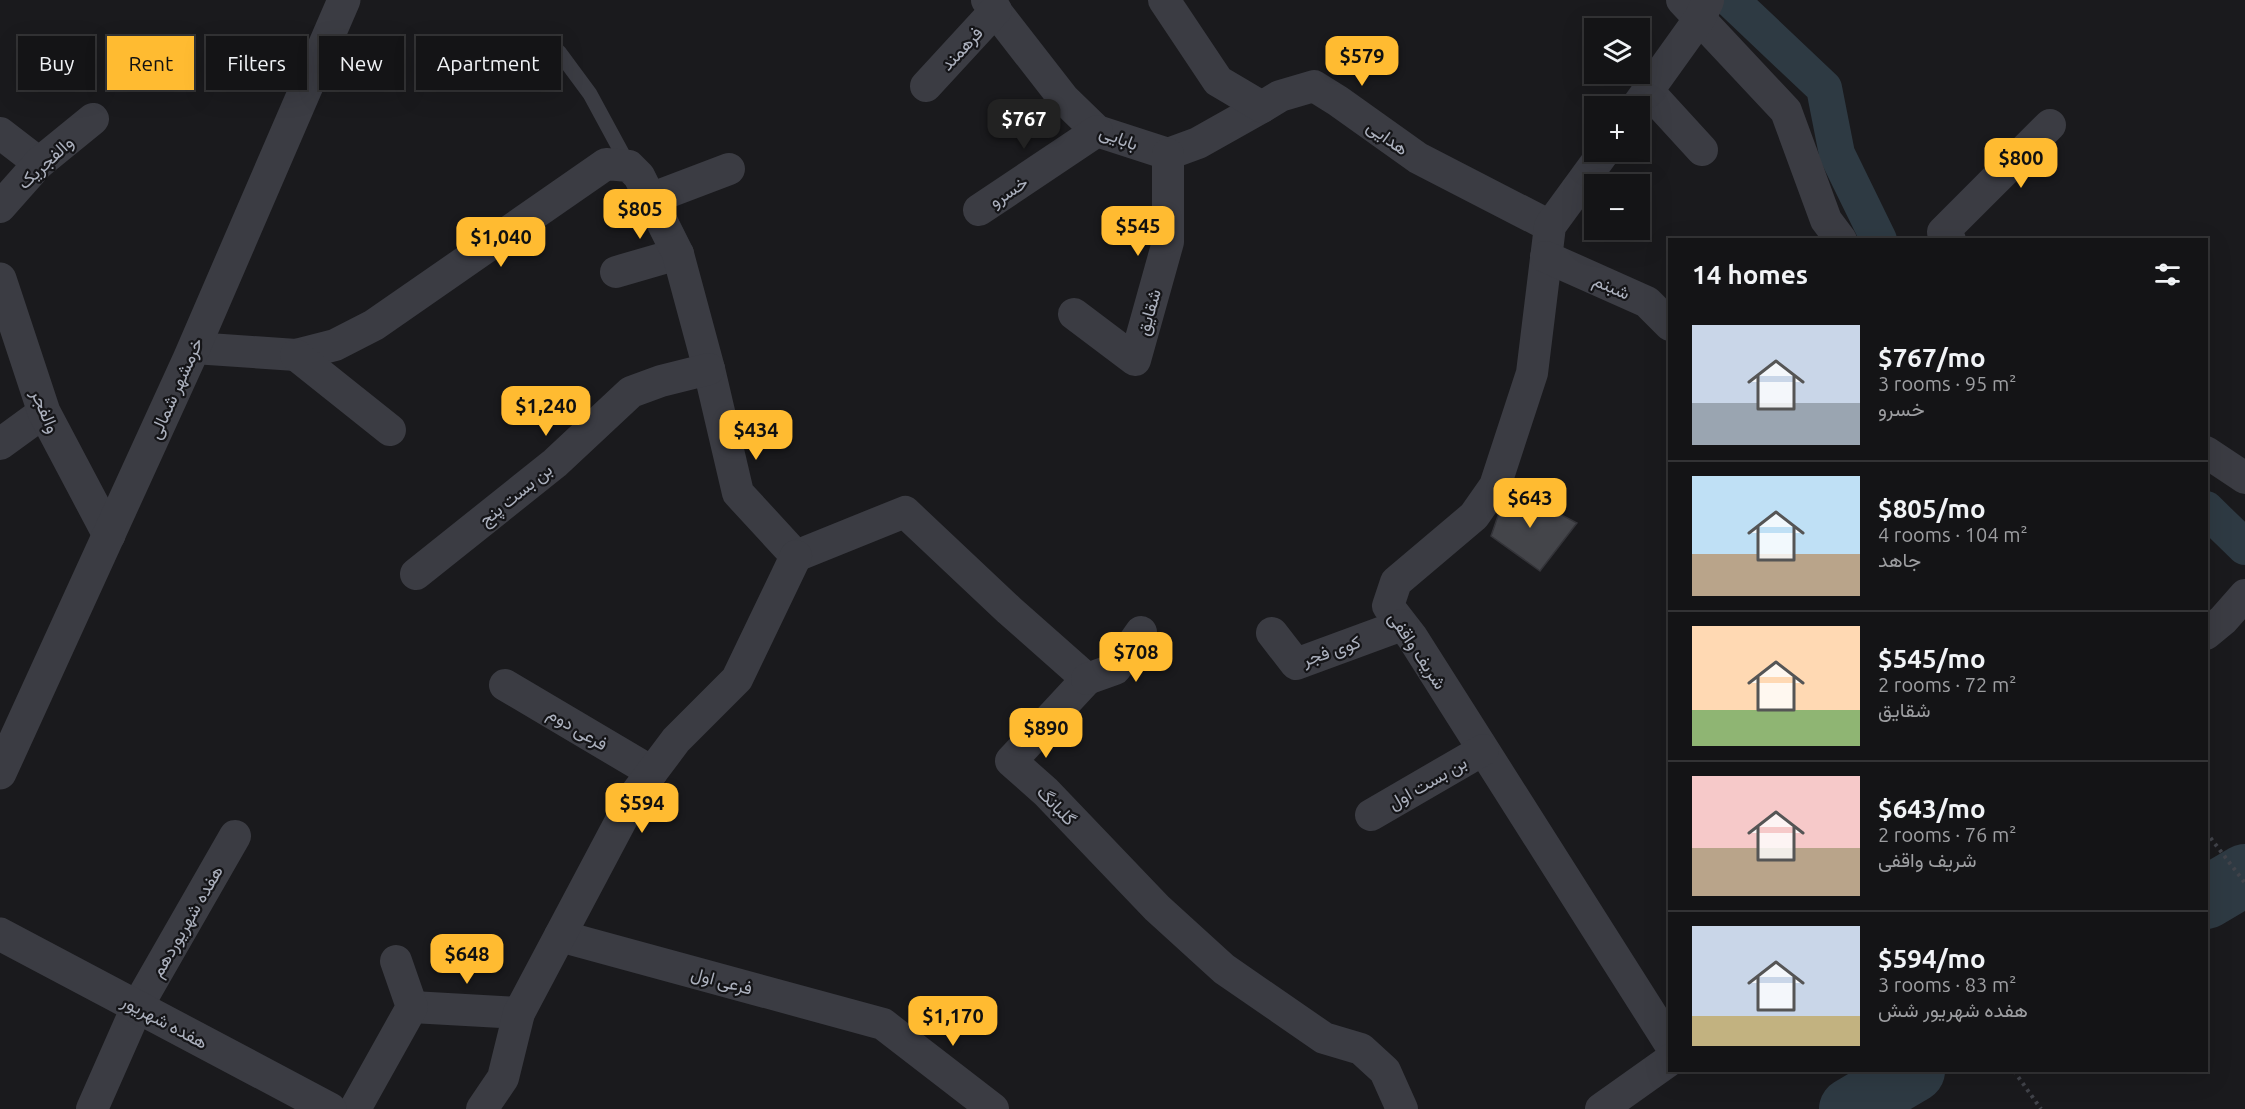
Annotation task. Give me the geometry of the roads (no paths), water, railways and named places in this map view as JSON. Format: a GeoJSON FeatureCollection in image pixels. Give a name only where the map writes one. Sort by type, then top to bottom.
{"type":"FeatureCollection","features":[{"type":"Feature","properties":{"kind":"street","name":"خرمشهر شمالی"},"geometry":{"type":"LineString","coordinates":[[0,774],[194,348],[344,0]]}},
{"type":"Feature","properties":{"kind":"street"},"geometry":{"type":"LineString","coordinates":[[1164,0],[1218,81],[1262,107]]}},
{"type":"Feature","properties":{"kind":"street","name":"فرهمند"},"geometry":{"type":"LineString","coordinates":[[926,86],[992,5]]}},
{"type":"Feature","properties":{"kind":"street","name":"بابایی"},"geometry":{"type":"LineString","coordinates":[[992,5],[1064,99],[1097,131],[1168,154]]}},
{"type":"Feature","properties":{"kind":"street"},"geometry":{"type":"LineString","coordinates":[[1645,96],[1697,6],[1786,111],[1826,220],[1840,238]]}},
{"type":"Feature","properties":{"kind":"street","name":"هدایی"},"geometry":{"type":"LineString","coordinates":[[1262,107],[1280,96],[1314,86],[1418,158],[1550,226]]}},
{"type":"Feature","properties":{"kind":"street"},"geometry":{"type":"LineString","coordinates":[[1650,105],[1702,150]]}},
{"type":"Feature","properties":{"kind":"street"},"geometry":{"type":"LineString","coordinates":[[1168,154],[1198,143],[1262,107]]}},
{"type":"Feature","properties":{"kind":"street","name":"والفجریک"},"geometry":{"type":"LineString","coordinates":[[0,207],[39,163],[93,119]]}},
{"type":"Feature","properties":{"kind":"street"},"geometry":{"type":"LineString","coordinates":[[1948,238],[1943,232],[2050,124]]}},
{"type":"Feature","properties":{"kind":"street","name":"خسرو"},"geometry":{"type":"LineString","coordinates":[[979,210],[1097,131]]}},
{"type":"Feature","properties":{"kind":"street"},"geometry":{"type":"LineString","coordinates":[[0,133],[39,163]]}},
{"type":"Feature","properties":{"kind":"street","name":"شقایق"},"geometry":{"type":"LineString","coordinates":[[1074,314],[1134,360],[1168,242],[1168,154]]}},
{"type":"Feature","properties":{"kind":"street","name":"شریف واقفی"},"geometry":{"type":"LineString","coordinates":[[1597,162],[1550,226],[1532,374],[1495,486],[1474,516],[1396,582],[1388,606],[1483,750],[1668,1041]]}},
{"type":"Feature","properties":{"kind":"street"},"geometry":{"type":"LineString","coordinates":[[194,348],[296,355],[335,345],[374,325],[606,164],[629,166],[639,176],[678,254],[709,369],[738,493],[796,556]]}},
{"type":"Feature","properties":{"kind":"street"},"geometry":{"type":"LineString","coordinates":[[650,199],[729,169]]}},
{"type":"Feature","properties":{"kind":"street"},"geometry":{"type":"LineString","coordinates":[[616,273],[678,254]]}},
{"type":"Feature","properties":{"kind":"street","name":"شبنم"},"geometry":{"type":"LineString","coordinates":[[1546,257],[1647,302],[1668,323]]}},
{"type":"Feature","properties":{"kind":"street","name":"والفجر"},"geometry":{"type":"LineString","coordinates":[[0,279],[44,412],[109,535]]}},
{"type":"Feature","properties":{"kind":"street"},"geometry":{"type":"LineString","coordinates":[[296,355],[390,430]]}},
{"type":"Feature","properties":{"kind":"street","name":"بن بست پنج"},"geometry":{"type":"LineString","coordinates":[[416,574],[555,463],[631,392],[661,381],[709,369]]}},
{"type":"Feature","properties":{"kind":"street"},"geometry":{"type":"LineString","coordinates":[[0,444],[44,412]]}},
{"type":"Feature","properties":{"kind":"street"},"geometry":{"type":"LineString","coordinates":[[2208,453],[2245,478]]}},
{"type":"Feature","properties":{"kind":"street"},"geometry":{"type":"LineString","coordinates":[[482,1109],[503,1078],[519,1013],[634,796],[676,740],[737,678],[796,556],[905,512],[1009,610],[1087,678],[1115,669],[1141,632]]}},
{"type":"Feature","properties":{"kind":"street"},"geometry":{"type":"LineString","coordinates":[[2215,627],[2245,595]]}},
{"type":"Feature","properties":{"kind":"street","name":"کوی فجر"},"geometry":{"type":"LineString","coordinates":[[1272,633],[1296,664],[1402,625]]}},
{"type":"Feature","properties":{"kind":"street","name":"گلبانگ"},"geometry":{"type":"LineString","coordinates":[[1087,678],[1011,761],[1046,792],[1156,908],[1224,969],[1324,1038],[1361,1049],[1385,1071],[1402,1109]]}},
{"type":"Feature","properties":{"kind":"street","name":"فرعی دوم"},"geometry":{"type":"LineString","coordinates":[[505,685],[652,772]]}},
{"type":"Feature","properties":{"kind":"street","name":"بن بست اول"},"geometry":{"type":"LineString","coordinates":[[1371,815],[1483,750]]}},
{"type":"Feature","properties":{"kind":"street","name":"هفده شهریوردهم"},"geometry":{"type":"LineString","coordinates":[[92,1109],[137,1006],[235,836]]}},
{"type":"Feature","properties":{"kind":"street","name":"هفده شهریور"},"geometry":{"type":"LineString","coordinates":[[0,934],[330,1109]]}},
{"type":"Feature","properties":{"kind":"street","name":"فرعی اول"},"geometry":{"type":"LineString","coordinates":[[560,936],[883,1024],[993,1109]]}},
{"type":"Feature","properties":{"kind":"street"},"geometry":{"type":"LineString","coordinates":[[355,1109],[412,1007],[396,961]]}},
{"type":"Feature","properties":{"kind":"street"},"geometry":{"type":"LineString","coordinates":[[412,1007],[519,1013]]}},
{"type":"Feature","properties":{"kind":"street"},"geometry":{"type":"LineString","coordinates":[[1601,1109],[1668,1061]]}},
{"type":"Feature","properties":{"kind":"lane"},"geometry":{"type":"LineString","coordinates":[[561,55],[590,94],[629,166]]}},
{"type":"Feature","properties":{"kind":"waterway"},"geometry":{"type":"LineString","coordinates":[[1731,0],[1824,88],[1837,154],[1878,238]]}},
{"type":"Feature","properties":{"kind":"waterway"},"geometry":{"type":"LineString","coordinates":[[2208,511],[2245,547]]}},
{"type":"Feature","properties":{"kind":"waterway"},"geometry":{"type":"LineString","coordinates":[[2208,897],[2245,875]]}},
{"type":"Feature","properties":{"kind":"waterway"},"geometry":{"type":"LineString","coordinates":[[1850,1109],[1912,1072]]}}]}
